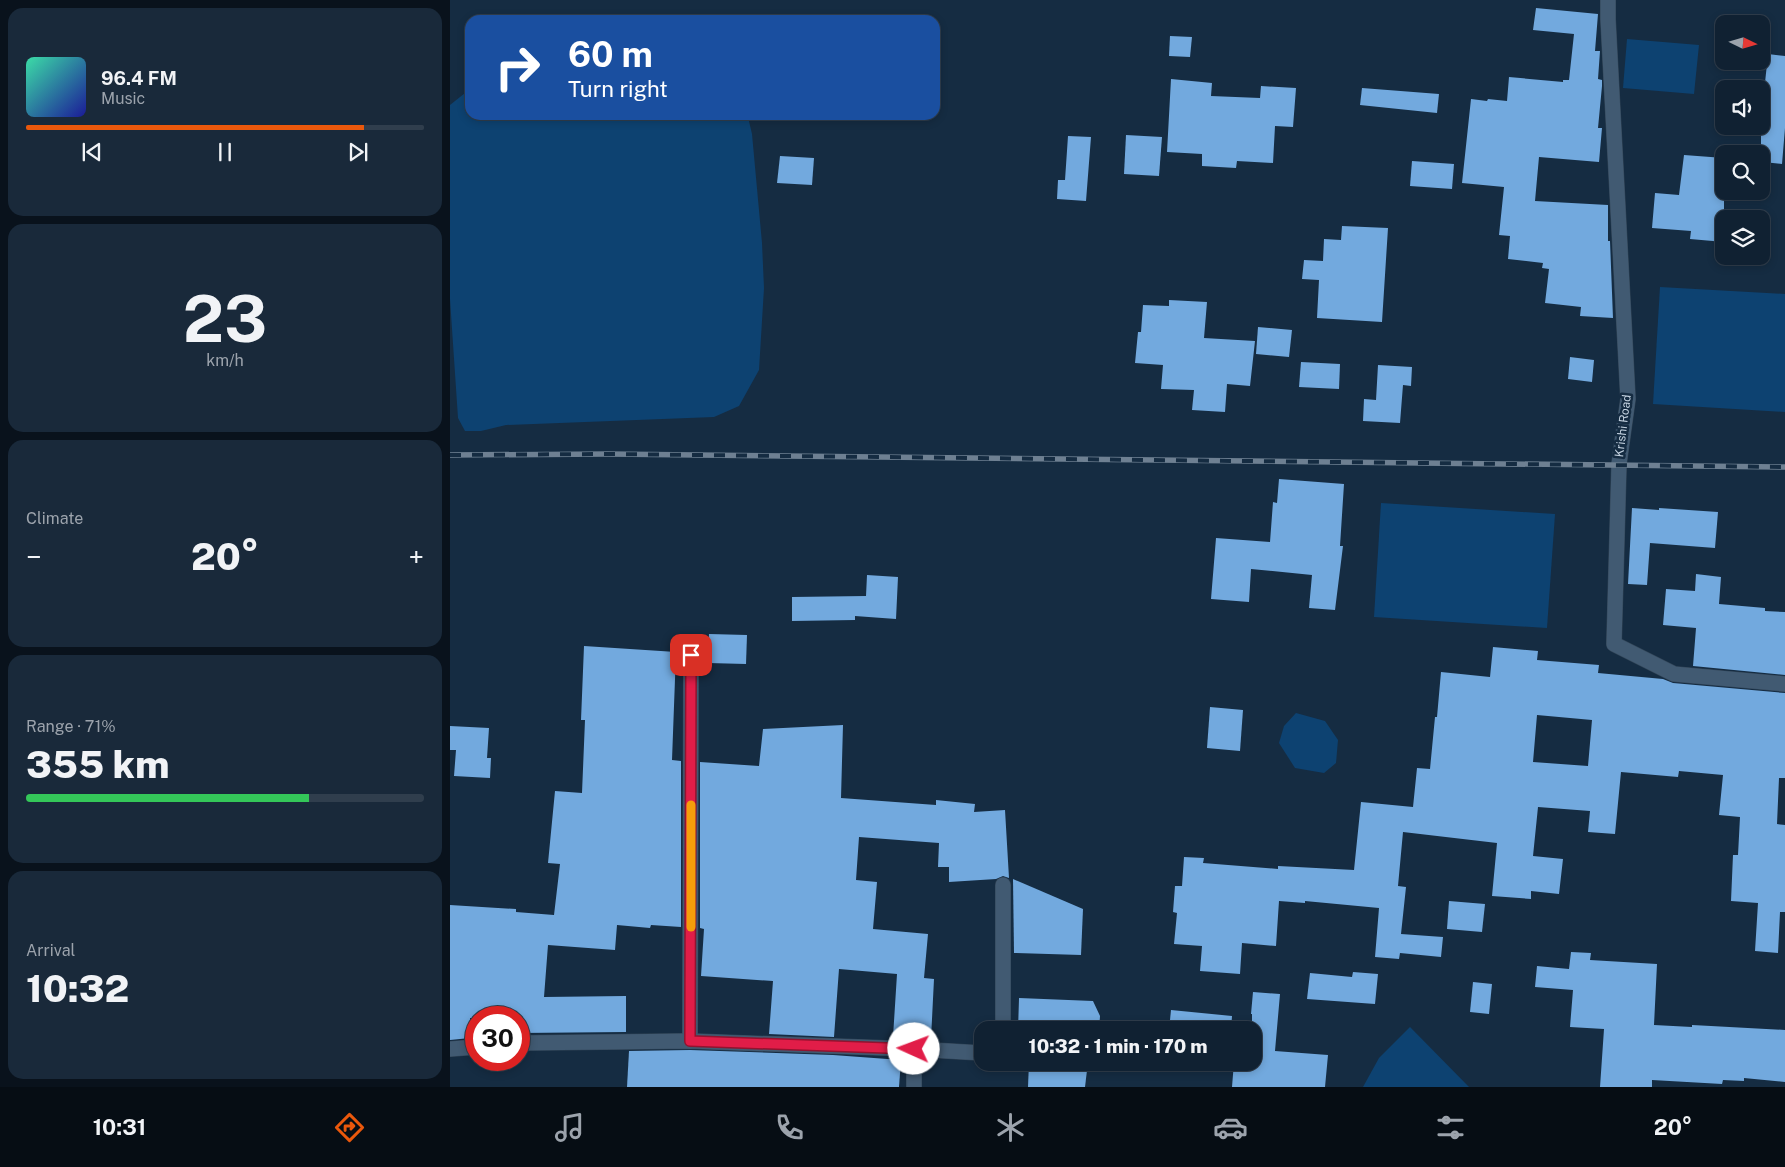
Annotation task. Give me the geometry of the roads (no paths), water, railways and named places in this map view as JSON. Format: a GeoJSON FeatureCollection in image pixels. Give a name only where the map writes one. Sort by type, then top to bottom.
{"type":"FeatureCollection","features":[{"type":"Feature","properties":{"kind":"street","name":"Krishi Road"},"geometry":{"type":"LineString","coordinates":[[1608,0],[1628,399],[1619,464],[1614,644],[1674,674],[1785,684]]}},
{"type":"Feature","properties":{"kind":"street"},"geometry":{"type":"LineString","coordinates":[[690,1041],[691,655]]}},
{"type":"Feature","properties":{"kind":"street"},"geometry":{"type":"LineString","coordinates":[[1003,885],[1003,1021]]}},
{"type":"Feature","properties":{"kind":"street"},"geometry":{"type":"LineString","coordinates":[[530,1043],[690,1041],[974,1053]]}},
{"type":"Feature","properties":{"kind":"street"},"geometry":{"type":"LineString","coordinates":[[450,1049],[465,1048]]}},
{"type":"Feature","properties":{"kind":"street"},"geometry":{"type":"LineString","coordinates":[[914,1049],[914,1087]]}},
{"type":"Feature","properties":{"kind":"water"},"geometry":{"type":"Polygon","coordinates":[[[1627,39],[1699,45],[1694,94],[1623,88],[1627,39]]]}},
{"type":"Feature","properties":{"kind":"water"},"geometry":{"type":"Polygon","coordinates":[[[465,93],[465,120],[749,120],[752,134],[762,243],[764,288],[759,370],[739,406],[714,417],[506,425],[481,431],[465,431],[458,418],[450,299],[450,105],[465,93]]]}},
{"type":"Feature","properties":{"kind":"water"},"geometry":{"type":"Polygon","coordinates":[[[1660,287],[1785,294],[1785,412],[1653,404],[1660,287]]]}},
{"type":"Feature","properties":{"kind":"water"},"geometry":{"type":"Polygon","coordinates":[[[1381,503],[1555,514],[1547,628],[1374,617],[1381,503]]]}},
{"type":"Feature","properties":{"kind":"water"},"geometry":{"type":"Polygon","coordinates":[[[1296,713],[1325,721],[1338,740],[1336,763],[1324,773],[1295,768],[1279,743],[1284,726],[1296,713]]]}},
{"type":"Feature","properties":{"kind":"water"},"geometry":{"type":"Polygon","coordinates":[[[1410,1027],[1469,1087],[1363,1087],[1379,1058],[1410,1027]]]}},
{"type":"Feature","properties":{"kind":"railway"},"geometry":{"type":"LineString","coordinates":[[450,455],[608,454],[1785,467]]}}]}
